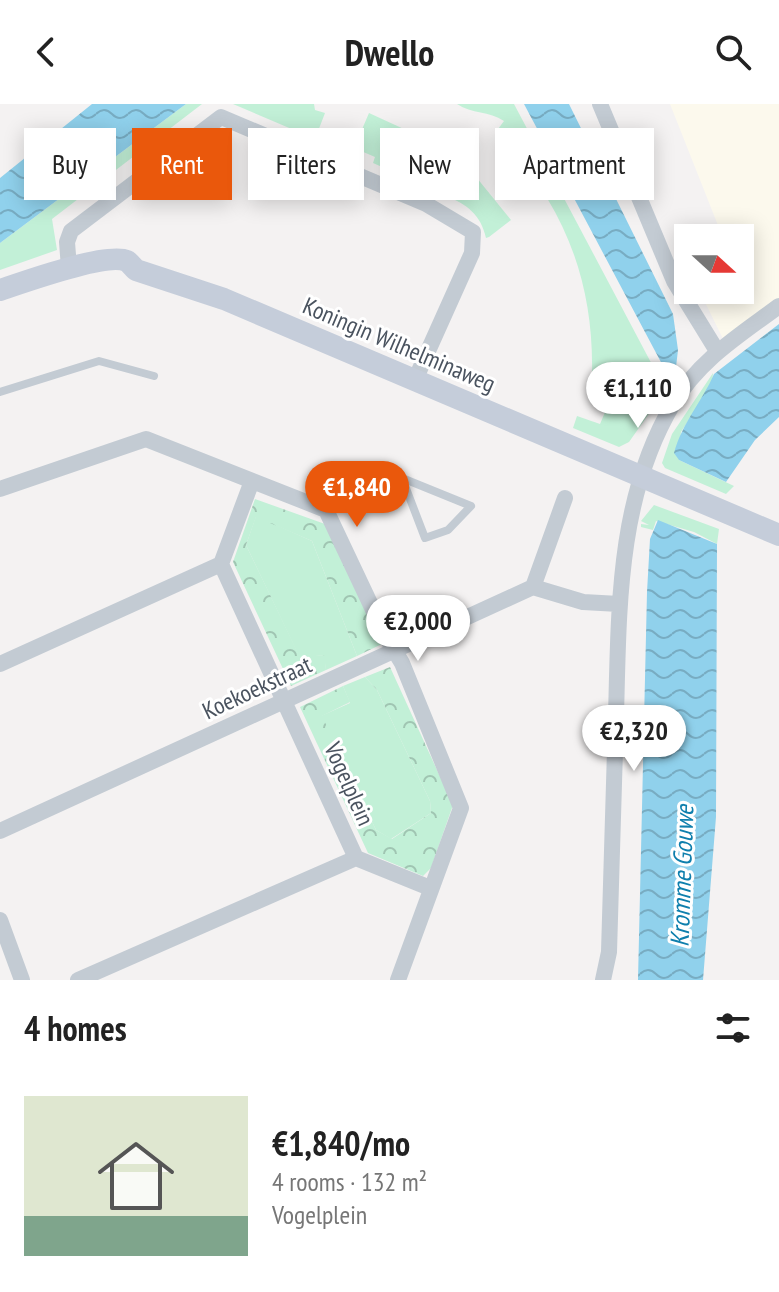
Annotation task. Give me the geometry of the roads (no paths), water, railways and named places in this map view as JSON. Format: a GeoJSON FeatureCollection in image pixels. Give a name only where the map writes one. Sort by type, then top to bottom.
{"type":"FeatureCollection","features":[{"type":"Feature","properties":{"kind":"main road","name":"Koningin Wilhelminaweg"},"geometry":{"type":"LineString","coordinates":[[0,290],[78,267],[123,275],[136,270],[224,299],[779,535]]}},
{"type":"Feature","properties":{"kind":"street"},"geometry":{"type":"LineString","coordinates":[[600,104],[674,281],[717,351]]}},
{"type":"Feature","properties":{"kind":"street"},"geometry":{"type":"LineString","coordinates":[[78,267],[67,242],[71,231],[221,117],[426,204],[473,232],[472,253],[415,380]]}},
{"type":"Feature","properties":{"kind":"street"},"geometry":{"type":"LineString","coordinates":[[603,980],[609,952],[622,559],[640,476],[673,403],[717,351],[779,306]]}},
{"type":"Feature","properties":{"kind":"street"},"geometry":{"type":"LineString","coordinates":[[0,489],[146,439],[326,510],[395,652],[461,808],[398,980]]}},
{"type":"Feature","properties":{"kind":"street"},"geometry":{"type":"LineString","coordinates":[[0,664],[221,564],[252,481]]}},
{"type":"Feature","properties":{"kind":"street"},"geometry":{"type":"LineString","coordinates":[[565,498],[533,587],[583,602],[619,604]]}},
{"type":"Feature","properties":{"kind":"street","name":"Vogelplein"},"geometry":{"type":"LineString","coordinates":[[221,564],[287,701],[356,858],[430,888]]}},
{"type":"Feature","properties":{"kind":"street","name":"Koekoekstraat"},"geometry":{"type":"LineString","coordinates":[[0,831],[533,587]]}},
{"type":"Feature","properties":{"kind":"street"},"geometry":{"type":"LineString","coordinates":[[78,980],[356,858]]}},
{"type":"Feature","properties":{"kind":"street"},"geometry":{"type":"LineString","coordinates":[[0,920],[22,980]]}},
{"type":"Feature","properties":{"kind":"lane"},"geometry":{"type":"LineString","coordinates":[[0,392],[99,361],[154,376]]}},
{"type":"Feature","properties":{"kind":"lane"},"geometry":{"type":"LineString","coordinates":[[326,510],[379,469],[402,478],[471,506],[448,530],[425,538],[402,478]]}},
{"type":"Feature","properties":{"kind":"water"},"geometry":{"type":"Polygon","coordinates":[[[92,104],[186,104],[154,128],[132,128],[132,144],[116,156],[116,128],[62,128],[92,104]]]}},
{"type":"Feature","properties":{"kind":"water"},"geometry":{"type":"Polygon","coordinates":[[[524,104],[569,104],[581,128],[537,128],[524,104]]]}},
{"type":"Feature","properties":{"kind":"water"},"geometry":{"type":"Polygon","coordinates":[[[24,159],[24,200],[58,200],[0,243],[0,178],[24,159]]]}},
{"type":"Feature","properties":{"kind":"water"},"geometry":{"type":"Polygon","coordinates":[[[575,200],[617,200],[673,314],[678,350],[676,367],[663,366],[575,200]]]}},
{"type":"Feature","properties":{"kind":"water"},"geometry":{"type":"Polygon","coordinates":[[[779,324],[779,417],[755,440],[726,482],[679,460],[674,453],[678,442],[714,374],[779,324]]]}},
{"type":"Feature","properties":{"kind":"water","name":"Kromme Gouwe"},"geometry":{"type":"Polygon","coordinates":[[[658,520],[717,544],[716,817],[703,980],[638,980],[647,592],[650,539],[658,520]]]}}]}
